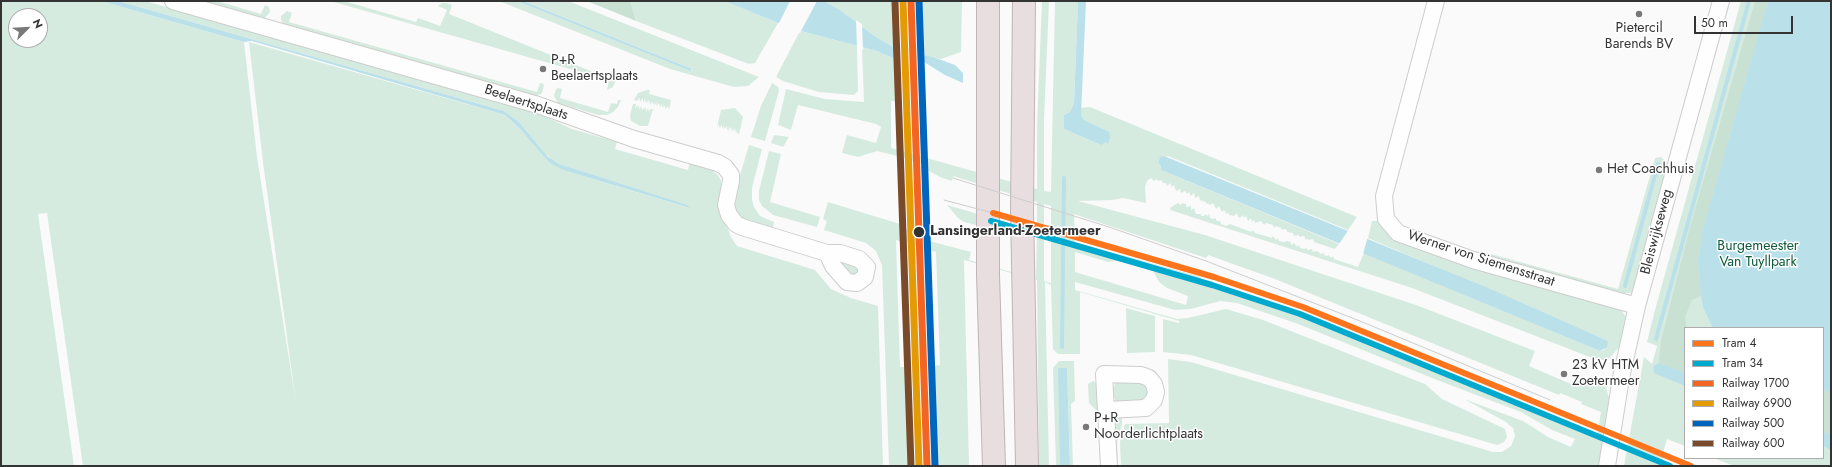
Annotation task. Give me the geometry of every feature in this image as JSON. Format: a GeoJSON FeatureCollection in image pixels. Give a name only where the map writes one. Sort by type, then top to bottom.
{"type":"FeatureCollection","features":[{"type":"Feature","properties":{"kind":"highway"},"geometry":{"type":"LineString","coordinates":[[987,1],[988,275],[994,466]]}},
{"type":"Feature","properties":{"kind":"highway"},"geometry":{"type":"LineString","coordinates":[[1024,1],[1022,219],[1027,466]]}},
{"type":"Feature","properties":{"kind":"street","name":"Beelaertsplaats"},"geometry":{"type":"LineString","coordinates":[[173,1],[538,105],[634,139],[721,164],[727,168],[731,175],[726,205],[729,215],[736,224],[827,253]]}},
{"type":"Feature","properties":{"kind":"street","name":"Werner von Siemensstraat"},"geometry":{"type":"LineString","coordinates":[[1436,1],[1384,196],[1386,220],[1398,233],[1474,260],[1637,306]]}},
{"type":"Feature","properties":{"kind":"street","name":"Bleiswijkseweg"},"geometry":{"type":"LineString","coordinates":[[1607,466],[1621,378],[1637,306],[1721,1]]}},
{"type":"Feature","properties":{"kind":"street"},"geometry":{"type":"LineString","coordinates":[[1107,410],[1146,408],[1153,402],[1156,392],[1152,382],[1144,375],[1104,374],[1109,466]]}},
{"type":"Feature","properties":{"kind":"green space"},"geometry":{"type":"Polygon","coordinates":[[[1,1],[101,1],[244,42],[257,157],[296,403],[263,162],[249,42],[505,115],[544,153],[519,122],[504,111],[118,1],[145,1],[532,111],[572,129],[617,142],[615,149],[688,170],[690,162],[709,168],[718,175],[721,180],[724,219],[731,237],[737,246],[815,270],[831,289],[851,298],[878,306],[883,466],[83,466],[47,213],[38,214],[74,466],[1,466],[1,1]],[[551,159],[563,170],[689,208],[559,164],[551,159]]]}},
{"type":"Feature","properties":{"kind":"green space"},"geometry":{"type":"Polygon","coordinates":[[[197,1],[217,1],[261,14],[265,5],[269,7],[270,12],[264,19],[197,1]]]}},
{"type":"Feature","properties":{"kind":"green space"},"geometry":{"type":"Polygon","coordinates":[[[330,1],[344,1],[416,22],[418,18],[440,26],[447,10],[438,6],[442,3],[447,3],[452,5],[449,14],[608,78],[613,69],[617,78],[613,87],[607,90],[609,80],[330,1]]]}},
{"type":"Feature","properties":{"kind":"green space"},"geometry":{"type":"Polygon","coordinates":[[[499,1],[517,1],[692,71],[692,69],[523,1],[568,1],[759,77],[748,86],[734,87],[670,69],[499,1]]]}},
{"type":"Feature","properties":{"kind":"green space"},"geometry":{"type":"Polygon","coordinates":[[[587,1],[630,1],[636,21],[587,1]]]}},
{"type":"Feature","properties":{"kind":"green space"},"geometry":{"type":"Polygon","coordinates":[[[630,1],[724,1],[778,23],[755,63],[749,64],[636,21],[630,1]]]}},
{"type":"Feature","properties":{"kind":"green space"},"geometry":{"type":"Polygon","coordinates":[[[824,1],[892,1],[895,48],[876,37],[840,10],[824,1]]]}},
{"type":"Feature","properties":{"kind":"green space"},"geometry":{"type":"Polygon","coordinates":[[[921,1],[962,1],[961,52],[941,59],[924,55],[921,1]]]}},
{"type":"Feature","properties":{"kind":"green space"},"geometry":{"type":"Polygon","coordinates":[[[1042,1],[1049,1],[1044,120],[1044,191],[1051,192],[1055,1],[1078,1],[1074,103],[1070,112],[1064,115],[1064,129],[1101,145],[1090,124],[1084,120],[1081,115],[1080,108],[1090,107],[1357,217],[1348,230],[1168,156],[1160,158],[1158,163],[1160,164],[1161,170],[1339,244],[1335,249],[1314,242],[1313,239],[1308,240],[1308,238],[1306,240],[1304,236],[1294,236],[1293,233],[1287,232],[1287,230],[1284,229],[1282,230],[1276,226],[1274,228],[1273,225],[1266,223],[1264,225],[1261,221],[1255,223],[1254,220],[1252,222],[1251,218],[1248,221],[1246,216],[1244,218],[1243,215],[1240,218],[1238,217],[1237,213],[1234,216],[1229,215],[1229,212],[1227,214],[1224,210],[1222,212],[1219,206],[1216,209],[1213,203],[1211,205],[1205,201],[1200,201],[1199,196],[1195,198],[1194,193],[1191,196],[1189,192],[1187,194],[1185,191],[1181,193],[1180,189],[1176,191],[1174,185],[1171,187],[1171,183],[1167,186],[1166,183],[1163,183],[1161,180],[1158,181],[1157,179],[1154,181],[1151,178],[1147,181],[1145,187],[1146,203],[1123,198],[1113,200],[1078,201],[1205,235],[1416,305],[1535,351],[1529,366],[1578,387],[1582,377],[1595,384],[1598,378],[1606,387],[1609,398],[1599,466],[1121,466],[1120,442],[1125,424],[1169,423],[1168,359],[1191,362],[1493,452],[1502,452],[1511,446],[1515,436],[1513,428],[1506,422],[1464,399],[1523,421],[1548,437],[1571,447],[1575,439],[1552,430],[1521,412],[1298,324],[1237,303],[1220,301],[1191,309],[1175,310],[1075,282],[1075,290],[1177,319],[1188,318],[1226,309],[1263,320],[1425,384],[1442,399],[1505,429],[1507,437],[1504,442],[1497,445],[1191,355],[1163,352],[1163,319],[1179,323],[1179,321],[1080,292],[1080,354],[1058,354],[1053,349],[1051,285],[1045,282],[1049,466],[1039,466],[1037,280],[964,260],[969,466],[937,466],[934,366],[940,365],[936,252],[896,240],[900,367],[905,367],[909,466],[889,466],[882,265],[876,251],[866,243],[824,230],[827,221],[823,219],[828,202],[900,224],[918,238],[971,252],[969,260],[1036,279],[1037,233],[1011,226],[991,229],[964,222],[958,218],[947,205],[1037,231],[1037,202],[953,176],[952,181],[940,177],[929,171],[922,164],[905,158],[877,151],[858,157],[842,153],[847,135],[876,143],[881,127],[876,124],[798,105],[791,130],[778,125],[786,89],[825,99],[864,102],[862,49],[857,49],[858,91],[854,95],[819,92],[783,81],[776,77],[800,31],[877,51],[895,59],[897,101],[891,101],[891,148],[1037,189],[1037,126],[1042,1]],[[1044,204],[1044,233],[1051,235],[1051,206],[1044,204]],[[1074,214],[1075,242],[1201,277],[1200,282],[1304,316],[1549,416],[1549,418],[1554,420],[1555,418],[1597,436],[1601,412],[1581,404],[1582,402],[1560,393],[1559,395],[1275,279],[1208,255],[1206,258],[1074,214]],[[1044,235],[1044,281],[1051,283],[1051,237],[1044,235]],[[1075,252],[1075,272],[1186,305],[1188,296],[1167,288],[1159,282],[1150,265],[1126,259],[1108,262],[1075,252]]]}},
{"type":"Feature","properties":{"kind":"green space","name":"Burgemeester Van Tuyllpark"},"geometry":{"type":"Polygon","coordinates":[[[1741,1],[1831,1],[1831,466],[1734,466],[1716,459],[1824,459],[1824,327],[1684,327],[1684,446],[1667,439],[1662,463],[1670,466],[1624,466],[1644,357],[1652,364],[1657,346],[1647,342],[1741,1]]]}},
{"type":"Feature","properties":{"kind":"green space"},"geometry":{"type":"Polygon","coordinates":[[[1755,1],[1768,1],[1702,233],[1698,260],[1701,296],[1692,300],[1685,317],[1687,327],[1684,327],[1684,373],[1659,363],[1661,341],[1689,231],[1755,1]]]}},
{"type":"Feature","properties":{"kind":"green space"},"geometry":{"type":"Polygon","coordinates":[[[287,11],[292,13],[289,22],[537,92],[540,83],[542,83],[544,85],[542,93],[536,97],[284,25],[281,20],[281,16],[287,11]]]}},
{"type":"Feature","properties":{"kind":"green space"},"geometry":{"type":"Polygon","coordinates":[[[772,83],[778,87],[779,91],[765,141],[751,137],[761,106],[772,83]]]}},
{"type":"Feature","properties":{"kind":"green space"},"geometry":{"type":"Polygon","coordinates":[[[556,89],[562,89],[560,98],[608,112],[611,103],[617,104],[618,100],[621,100],[618,107],[613,112],[607,115],[598,115],[558,103],[554,96],[556,89]]]}},
{"type":"Feature","properties":{"kind":"green space"},"geometry":{"type":"Polygon","coordinates":[[[650,90],[649,94],[671,100],[669,110],[668,106],[665,109],[665,105],[663,108],[664,104],[662,108],[662,104],[660,107],[659,103],[656,106],[657,102],[654,106],[655,102],[653,105],[652,101],[650,105],[649,100],[647,104],[648,100],[646,103],[645,99],[643,103],[643,98],[640,102],[640,98],[638,101],[639,97],[637,101],[634,100],[638,93],[650,90]]]}},
{"type":"Feature","properties":{"kind":"green space"},"geometry":{"type":"Polygon","coordinates":[[[633,104],[636,104],[635,108],[638,105],[637,109],[639,105],[639,110],[641,106],[642,110],[645,107],[644,111],[646,107],[646,112],[648,108],[649,112],[650,109],[653,109],[648,126],[640,126],[631,121],[630,115],[633,104]]]}},
{"type":"Feature","properties":{"kind":"green space"},"geometry":{"type":"Polygon","coordinates":[[[735,108],[743,117],[739,134],[737,133],[738,129],[736,133],[735,128],[734,132],[733,128],[732,132],[731,127],[728,131],[729,127],[727,130],[727,126],[724,129],[724,125],[722,129],[722,125],[719,128],[719,124],[717,127],[721,110],[735,108]]]}},
{"type":"Feature","properties":{"kind":"green space"},"geometry":{"type":"Polygon","coordinates":[[[774,135],[789,137],[783,147],[771,143],[774,135]]]}},
{"type":"Feature","properties":{"kind":"green space"},"geometry":{"type":"Polygon","coordinates":[[[749,145],[762,149],[752,188],[752,200],[754,207],[760,216],[774,222],[773,228],[743,221],[734,210],[733,199],[749,145]]]}},
{"type":"Feature","properties":{"kind":"green space"},"geometry":{"type":"Polygon","coordinates":[[[769,151],[781,154],[770,202],[820,217],[817,227],[773,215],[762,206],[759,200],[759,191],[769,151]]]}},
{"type":"Feature","properties":{"kind":"green space"},"geometry":{"type":"Polygon","coordinates":[[[1661,157],[1669,165],[1633,291],[1630,293],[1618,293],[1480,254],[1480,251],[1618,289],[1655,158],[1661,157]]]}},
{"type":"Feature","properties":{"kind":"green space"},"geometry":{"type":"Polygon","coordinates":[[[1178,203],[1181,205],[1182,203],[1186,204],[1186,207],[1191,206],[1191,210],[1194,208],[1196,214],[1201,214],[1201,216],[1206,214],[1207,216],[1209,214],[1210,218],[1216,218],[1216,220],[1221,222],[1221,224],[1226,226],[1230,224],[1251,232],[1253,230],[1255,233],[1272,238],[1273,236],[1276,240],[1278,238],[1279,241],[1291,242],[1291,245],[1294,243],[1297,247],[1299,245],[1300,248],[1305,249],[1307,247],[1307,250],[1312,249],[1313,252],[1317,251],[1321,254],[1324,253],[1324,255],[1329,255],[1331,258],[1333,256],[1334,259],[1358,267],[1364,253],[1600,351],[1604,350],[1606,340],[1368,238],[1372,221],[1379,221],[1388,233],[1620,309],[1626,318],[1619,347],[1610,358],[1604,360],[1595,359],[1412,288],[1170,210],[1171,207],[1178,203]]]}},
{"type":"Feature","properties":{"kind":"green space"},"geometry":{"type":"Polygon","coordinates":[[[839,259],[861,267],[854,279],[838,263],[839,259]]]}},
{"type":"Feature","properties":{"kind":"green space"},"geometry":{"type":"Polygon","coordinates":[[[1126,308],[1155,316],[1155,352],[1127,353],[1126,308]]]}},
{"type":"Feature","properties":{"kind":"green space"},"geometry":{"type":"Polygon","coordinates":[[[1059,361],[1074,361],[1075,401],[1071,404],[1073,466],[1070,466],[1067,368],[1062,368],[1060,466],[1056,466],[1053,368],[1059,361]]]}},
{"type":"Feature","properties":{"kind":"green space"},"geometry":{"type":"Polygon","coordinates":[[[1137,380],[1147,385],[1149,392],[1145,401],[1119,403],[1116,401],[1112,394],[1115,384],[1119,381],[1137,380]]]}},
{"type":"Feature","properties":{"kind":"green space"},"geometry":{"type":"Polygon","coordinates":[[[1093,381],[1097,384],[1103,466],[1100,466],[1099,413],[1089,403],[1088,384],[1093,381]]]}},
{"type":"Feature","properties":{"kind":"green space"},"geometry":{"type":"Polygon","coordinates":[[[1824,390],[1831,394],[1831,435],[1824,432],[1824,390]]]}},
{"type":"Feature","properties":{"kind":"green space"},"geometry":{"type":"Polygon","coordinates":[[[1122,416],[1122,424],[1117,442],[1118,466],[1115,466],[1114,423],[1117,418],[1122,416]]]}},
{"type":"Feature","properties":{"kind":"water"},"geometry":{"type":"Polygon","coordinates":[[[101,1],[118,1],[504,111],[519,122],[548,157],[559,164],[687,205],[690,208],[563,170],[549,162],[521,130],[505,115],[252,41],[244,42],[101,1]]]}},
{"type":"Feature","properties":{"kind":"water"},"geometry":{"type":"Polygon","coordinates":[[[517,1],[523,1],[692,69],[691,71],[517,1]]]}},
{"type":"Feature","properties":{"kind":"water"},"geometry":{"type":"Polygon","coordinates":[[[724,1],[824,1],[840,10],[876,37],[895,48],[895,59],[877,51],[793,29],[724,1]]]}},
{"type":"Feature","properties":{"kind":"water"},"geometry":{"type":"Polygon","coordinates":[[[1078,1],[1086,1],[1081,115],[1084,120],[1109,132],[1110,137],[1108,144],[1106,142],[1101,145],[1064,129],[1064,115],[1070,112],[1074,103],[1078,1]]]}},
{"type":"Feature","properties":{"kind":"water","name":"Burgemeester Van Tuyllpark"},"geometry":{"type":"Polygon","coordinates":[[[1768,1],[1831,1],[1831,394],[1824,390],[1824,327],[1713,327],[1703,307],[1701,296],[1698,260],[1702,233],[1768,1]]]}},
{"type":"Feature","properties":{"kind":"water"},"geometry":{"type":"Polygon","coordinates":[[[924,55],[955,65],[963,73],[963,83],[945,75],[924,62],[924,55]]]}},
{"type":"Feature","properties":{"kind":"water"},"geometry":{"type":"Polygon","coordinates":[[[1164,156],[1488,288],[1606,340],[1608,342],[1607,347],[1600,351],[1161,170],[1160,164],[1158,163],[1160,157],[1164,156]]]}},
{"type":"Feature","properties":{"kind":"water"},"geometry":{"type":"Polygon","coordinates":[[[1659,363],[1684,373],[1684,386],[1654,373],[1653,366],[1659,363]]]}},
{"type":"Feature","properties":{"kind":"water"},"geometry":{"type":"Polygon","coordinates":[[[1058,368],[1067,368],[1070,466],[1060,466],[1058,368]]]}},
{"type":"Feature","properties":{"kind":"water"},"geometry":{"type":"Polygon","coordinates":[[[1824,432],[1831,435],[1831,450],[1824,446],[1824,432]]]}},
{"type":"Feature","properties":{"kind":"pier"},"geometry":{"type":"Polygon","coordinates":[[[790,1],[817,1],[800,33],[778,25],[790,1]]]}},
{"type":"Feature","properties":{"kind":"pier"},"geometry":{"type":"Polygon","coordinates":[[[856,20],[862,24],[863,50],[857,49],[856,20]]]}},
{"type":"Feature","properties":{"kind":"pier"},"geometry":{"type":"Polygon","coordinates":[[[1349,229],[1368,236],[1363,254],[1339,244],[1349,229]]]}},
{"type":"Feature","properties":{"kind":"waterway"},"geometry":{"type":"LineString","coordinates":[[1656,339],[1749,1]]}},
{"type":"Feature","properties":{"kind":"waterway"},"geometry":{"type":"LineString","coordinates":[[1625,286],[1658,164]]}},
{"type":"Feature","properties":{"kind":"waterway"},"geometry":{"type":"LineString","coordinates":[[1062,347],[1064,178]]}},
{"type":"Feature","properties":{"kind":"tram line"},"geometry":{"type":"LineString","coordinates":[[953,178],[1109,227],[1206,261],[1360,321],[1550,400]]}},
{"type":"Feature","properties":{"kind":"tram line"},"geometry":{"type":"LineString","coordinates":[[944,200],[993,213]]}},
{"type":"Feature","properties":{"kind":"tram line","name":"4"},"geometry":{"type":"LineString","coordinates":[[993,213],[1214,277],[1303,307],[1691,466]]}},
{"type":"Feature","properties":{"kind":"tram line","name":"34"},"geometry":{"type":"LineString","coordinates":[[991,221],[1212,285],[1300,314],[1670,466]]}},
{"type":"Feature","properties":{"kind":"rail line","name":"6900"},"geometry":{"type":"LineString","coordinates":[[903,1],[919,466]]}},
{"type":"Feature","properties":{"kind":"rail line","name":"1700"},"geometry":{"type":"LineString","coordinates":[[911,1],[927,466]]}},
{"type":"Feature","properties":{"kind":"rail line","name":"500"},"geometry":{"type":"LineString","coordinates":[[919,1],[935,466]]}},
{"type":"Feature","properties":{"kind":"rail line","name":"600"},"geometry":{"type":"LineString","coordinates":[[895,2],[911,466]]}},
{"type":"Feature","properties":{"kind":"place","name":"Pietercil Barends BV"},"geometry":{"type":"Point","coordinates":[1639,14]}},
{"type":"Feature","properties":{"kind":"place","name":"P+R Beelaertsplaats"},"geometry":{"type":"Point","coordinates":[543,69]}},
{"type":"Feature","properties":{"kind":"place","name":"Het Coachhuis"},"geometry":{"type":"Point","coordinates":[1599,170]}},
{"type":"Feature","properties":{"kind":"place","name":"Lansingerland-Zoetermeer"},"geometry":{"type":"Point","coordinates":[919,232]}},
{"type":"Feature","properties":{"kind":"place","name":"23 kV HTM Zoetermeer"},"geometry":{"type":"Point","coordinates":[1564,374]}},
{"type":"Feature","properties":{"kind":"place","name":"P+R Noorderlichtplaats"},"geometry":{"type":"Point","coordinates":[1086,427]}}]}
